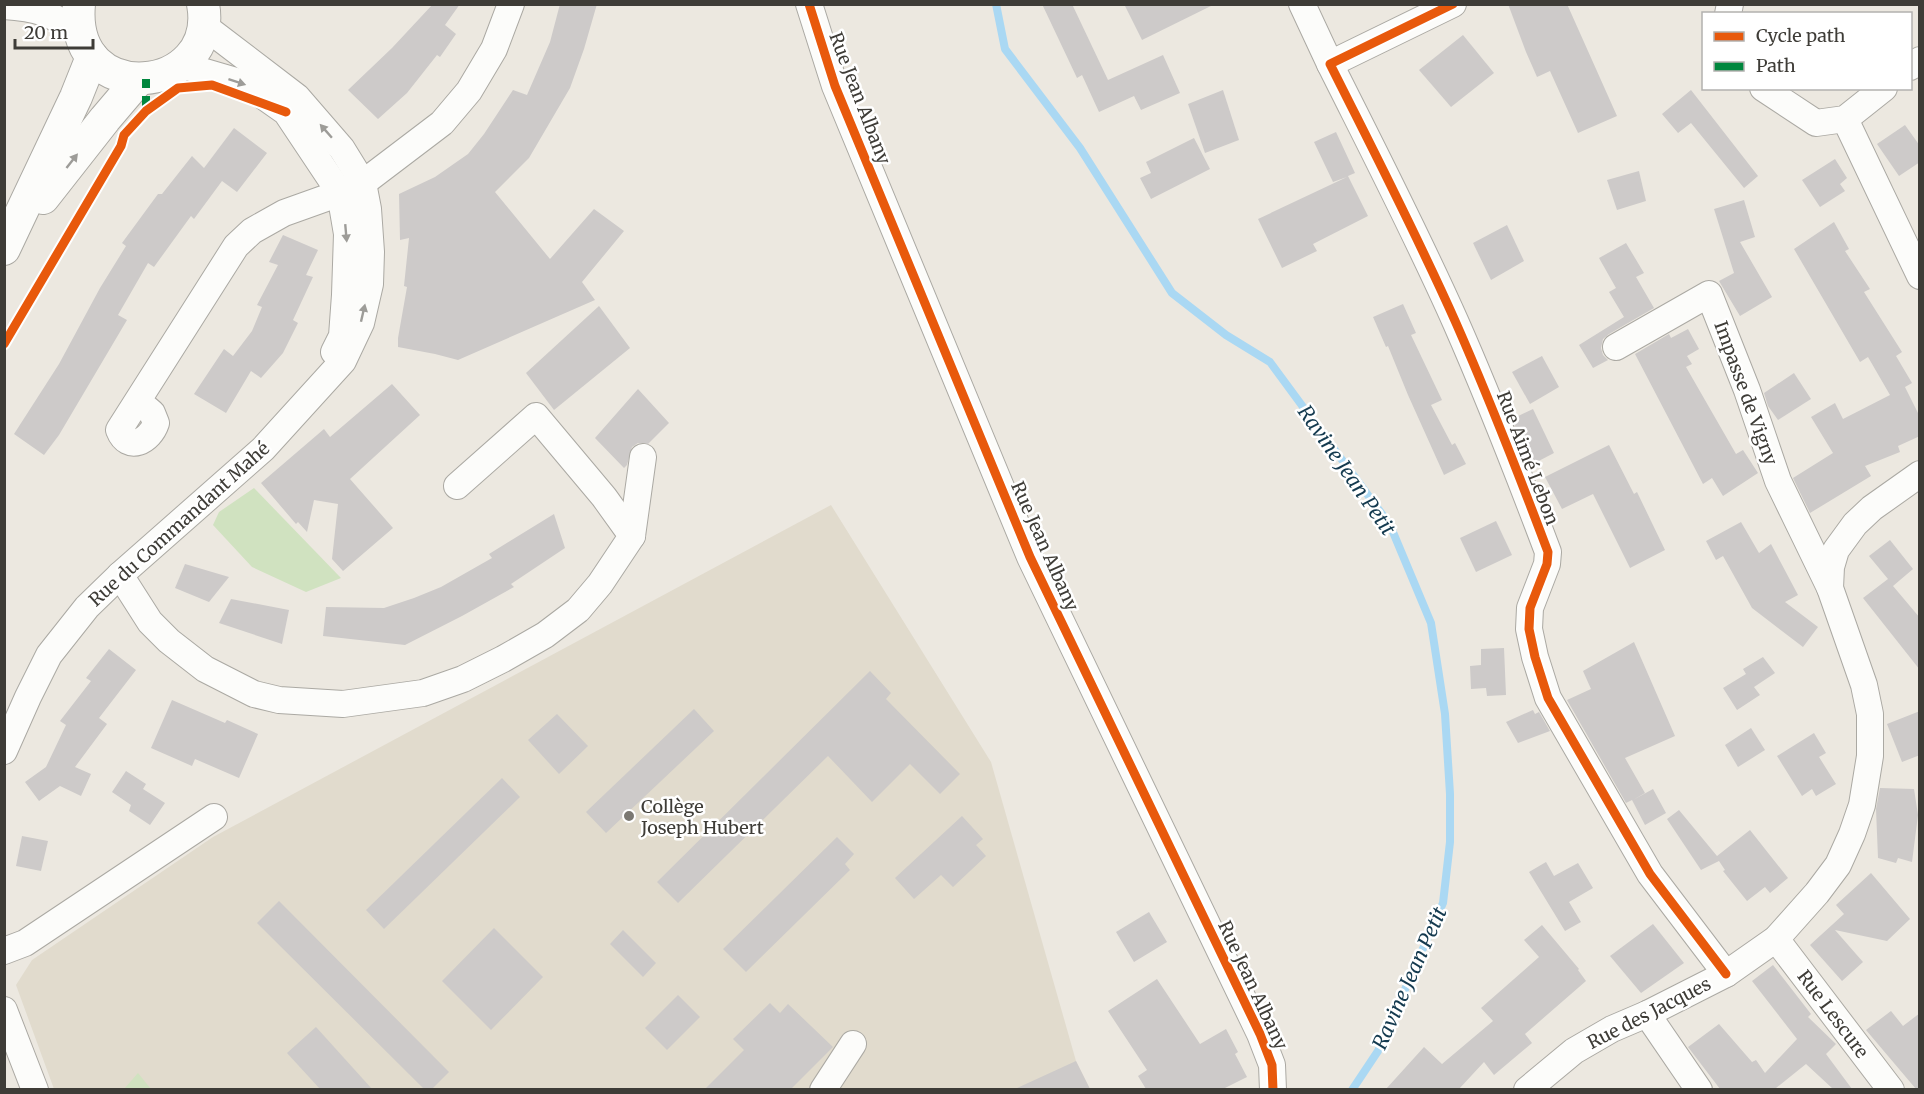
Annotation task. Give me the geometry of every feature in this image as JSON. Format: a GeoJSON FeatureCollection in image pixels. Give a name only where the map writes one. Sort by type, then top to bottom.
{"type":"FeatureCollection","features":[{"type":"Feature","properties":{"kind":"main road"},"geometry":{"type":"LineString","coordinates":[[84,32],[102,67],[128,79],[156,78],[170,73],[192,54],[199,40],[203,15]]}},
{"type":"Feature","properties":{"kind":"main road"},"geometry":{"type":"LineString","coordinates":[[7,245],[76,97],[84,32]]}},
{"type":"Feature","properties":{"kind":"main road"},"geometry":{"type":"LineString","coordinates":[[7,245],[105,118],[139,80]]}},
{"type":"Feature","properties":{"kind":"street"},"geometry":{"type":"LineString","coordinates":[[138,401],[236,246],[252,231],[284,213],[363,183],[442,123],[469,91],[494,49],[512,4]]}},
{"type":"Feature","properties":{"kind":"street","name":"Rue Jean Albany"},"geometry":{"type":"LineString","coordinates":[[809,4],[835,86],[1030,557],[1260,1034],[1272,1065],[1273,1089]]}},
{"type":"Feature","properties":{"kind":"street","name":"Rue Aimé Lebon"},"geometry":{"type":"LineString","coordinates":[[1302,4],[1456,323],[1496,417],[1548,552],[1547,564],[1530,608],[1529,629],[1548,698],[1650,874],[1726,974]]}},
{"type":"Feature","properties":{"kind":"street"},"geometry":{"type":"LineString","coordinates":[[1330,64],[1452,4]]}},
{"type":"Feature","properties":{"kind":"street"},"geometry":{"type":"LineString","coordinates":[[4,6],[45,12],[84,32]]}},
{"type":"Feature","properties":{"kind":"street","name":"Rue du Commandant Mahé"},"geometry":{"type":"LineString","coordinates":[[4,751],[49,655],[87,607],[263,449],[343,361],[361,323],[370,284],[371,252],[368,209],[363,183],[342,149],[297,97],[203,15]]}},
{"type":"Feature","properties":{"kind":"street","name":"Rue du Commandant Mahé"},"geometry":{"type":"LineString","coordinates":[[181,65],[246,84],[286,112],[340,193],[347,234],[342,336],[310,396]]}},
{"type":"Feature","properties":{"kind":"street"},"geometry":{"type":"LineString","coordinates":[[1766,90],[1816,123],[1845,119],[1881,90]]}},
{"type":"Feature","properties":{"kind":"street"},"geometry":{"type":"LineString","coordinates":[[1845,119],[1920,276]]}},
{"type":"Feature","properties":{"kind":"street","name":"Impasse de Vigny"},"geometry":{"type":"LineString","coordinates":[[1616,347],[1709,294],[1747,390],[1778,481],[1830,588]]}},
{"type":"Feature","properties":{"kind":"street"},"geometry":{"type":"LineString","coordinates":[[457,486],[536,416],[604,497],[632,536]]}},
{"type":"Feature","properties":{"kind":"street"},"geometry":{"type":"LineString","coordinates":[[120,575],[150,622],[169,641],[205,669],[254,694],[279,700],[343,704],[423,693],[463,680],[503,659],[545,635],[578,610],[600,584],[632,536],[643,457]]}},
{"type":"Feature","properties":{"kind":"street","name":"Rue des Jacques"},"geometry":{"type":"LineString","coordinates":[[1527,1089],[1574,1051],[1612,1029],[1726,974],[1776,939],[1817,893],[1838,865],[1862,805],[1870,756],[1870,714],[1864,685],[1830,588],[1831,567],[1836,550],[1855,524],[1872,508],[1920,474]]}},
{"type":"Feature","properties":{"kind":"street"},"geometry":{"type":"LineString","coordinates":[[4,951],[25,943],[214,817]]}},
{"type":"Feature","properties":{"kind":"street","name":"Rue Lescure"},"geometry":{"type":"LineString","coordinates":[[1776,939],[1891,1089]]}},
{"type":"Feature","properties":{"kind":"street"},"geometry":{"type":"LineString","coordinates":[[4,1010],[35,1089]]}},
{"type":"Feature","properties":{"kind":"street"},"geometry":{"type":"LineString","coordinates":[[1647,1014],[1700,1089]]}},
{"type":"Feature","properties":{"kind":"street"},"geometry":{"type":"LineString","coordinates":[[823,1089],[853,1044]]}},
{"type":"Feature","properties":{"kind":"shaded area","name":"Collège Joseph Hubert"},"geometry":{"type":"Polygon","coordinates":[[[831,505],[991,762],[1076,1061],[1090,1089],[54,1089],[16,985],[32,960],[213,837],[831,505]]]}},
{"type":"Feature","properties":{"kind":"green space"},"geometry":{"type":"Polygon","coordinates":[[[254,488],[341,578],[306,592],[252,567],[213,525],[219,512],[254,488]]]}},
{"type":"Feature","properties":{"kind":"green space"},"geometry":{"type":"Polygon","coordinates":[[[138,1073],[151,1089],[124,1089],[138,1073]]]}},
{"type":"Feature","properties":{"kind":"building"},"geometry":{"type":"Polygon","coordinates":[[[433,4],[460,4],[445,25],[456,34],[440,57],[437,55],[407,93],[378,119],[348,90],[433,4]]]}},
{"type":"Feature","properties":{"kind":"building"},"geometry":{"type":"Polygon","coordinates":[[[560,4],[597,4],[584,49],[570,88],[529,158],[495,192],[550,259],[594,209],[624,231],[582,282],[595,300],[458,360],[398,347],[407,287],[404,286],[409,238],[400,240],[399,194],[435,177],[468,154],[513,90],[527,95],[550,42],[560,4]]]}},
{"type":"Feature","properties":{"kind":"building"},"geometry":{"type":"Polygon","coordinates":[[[1042,4],[1072,4],[1108,80],[1163,55],[1180,93],[1141,110],[1134,96],[1099,112],[1082,75],[1077,78],[1042,4]]]}},
{"type":"Feature","properties":{"kind":"building"},"geometry":{"type":"Polygon","coordinates":[[[1124,4],[1215,4],[1142,40],[1124,4]]]}},
{"type":"Feature","properties":{"kind":"building"},"geometry":{"type":"Polygon","coordinates":[[[1508,4],[1567,4],[1617,116],[1578,133],[1550,71],[1537,77],[1508,4]]]}},
{"type":"Feature","properties":{"kind":"building"},"geometry":{"type":"Polygon","coordinates":[[[1463,35],[1494,73],[1451,107],[1419,70],[1463,35]]]}},
{"type":"Feature","properties":{"kind":"building"},"geometry":{"type":"Polygon","coordinates":[[[1223,90],[1239,140],[1205,153],[1188,104],[1223,90]]]}},
{"type":"Feature","properties":{"kind":"building"},"geometry":{"type":"Polygon","coordinates":[[[1691,90],[1758,176],[1744,188],[1691,123],[1678,133],[1662,114],[1691,90]]]}},
{"type":"Feature","properties":{"kind":"building"},"geometry":{"type":"Polygon","coordinates":[[[1905,125],[1920,146],[1920,162],[1899,176],[1877,144],[1905,125]]]}},
{"type":"Feature","properties":{"kind":"building"},"geometry":{"type":"Polygon","coordinates":[[[234,128],[267,153],[237,192],[222,181],[194,219],[191,216],[154,267],[148,263],[118,315],[127,320],[59,435],[44,455],[14,434],[59,364],[100,288],[126,246],[122,243],[158,194],[162,194],[192,156],[204,168],[234,128]]]}},
{"type":"Feature","properties":{"kind":"building"},"geometry":{"type":"Polygon","coordinates":[[[1336,132],[1355,173],[1348,176],[1368,216],[1313,244],[1317,251],[1282,268],[1258,219],[1347,177],[1333,182],[1314,142],[1336,132]]]}},
{"type":"Feature","properties":{"kind":"building"},"geometry":{"type":"Polygon","coordinates":[[[1194,138],[1210,169],[1151,199],[1140,178],[1151,173],[1146,162],[1194,138]]]}},
{"type":"Feature","properties":{"kind":"building"},"geometry":{"type":"Polygon","coordinates":[[[1835,159],[1847,178],[1840,184],[1845,191],[1820,207],[1802,180],[1835,159]]]}},
{"type":"Feature","properties":{"kind":"building"},"geometry":{"type":"Polygon","coordinates":[[[1639,171],[1646,201],[1617,210],[1607,180],[1639,171]]]}},
{"type":"Feature","properties":{"kind":"building"},"geometry":{"type":"Polygon","coordinates":[[[1744,200],[1755,237],[1740,242],[1772,297],[1740,316],[1719,281],[1734,273],[1714,209],[1744,200]]]}},
{"type":"Feature","properties":{"kind":"building"},"geometry":{"type":"Polygon","coordinates":[[[1834,222],[1849,249],[1845,251],[1870,289],[1864,292],[1902,352],[1896,356],[1912,383],[1905,387],[1920,417],[1920,436],[1898,446],[1900,452],[1865,466],[1871,476],[1810,513],[1793,478],[1833,453],[1811,417],[1835,403],[1843,419],[1890,395],[1868,357],[1860,362],[1794,249],[1834,222]]]}},
{"type":"Feature","properties":{"kind":"building"},"geometry":{"type":"Polygon","coordinates":[[[1507,225],[1524,261],[1491,280],[1473,243],[1507,225]]]}},
{"type":"Feature","properties":{"kind":"building"},"geometry":{"type":"Polygon","coordinates":[[[283,235],[318,250],[306,275],[313,277],[293,320],[298,323],[283,353],[261,378],[251,371],[226,413],[194,394],[224,349],[233,356],[252,331],[262,307],[257,305],[278,265],[269,262],[283,235]]]}},
{"type":"Feature","properties":{"kind":"building"},"geometry":{"type":"Polygon","coordinates":[[[1626,243],[1644,273],[1636,277],[1654,308],[1603,339],[1601,348],[1608,360],[1593,368],[1579,345],[1624,317],[1609,292],[1616,288],[1599,258],[1626,243]]]}},
{"type":"Feature","properties":{"kind":"building"},"geometry":{"type":"Polygon","coordinates":[[[1403,304],[1416,333],[1411,335],[1442,400],[1431,405],[1452,445],[1455,443],[1466,464],[1444,475],[1373,317],[1403,304]]]}},
{"type":"Feature","properties":{"kind":"building"},"geometry":{"type":"Polygon","coordinates":[[[599,306],[630,348],[554,410],[526,373],[599,306]]]}},
{"type":"Feature","properties":{"kind":"building"},"geometry":{"type":"Polygon","coordinates":[[[1688,329],[1699,349],[1687,356],[1692,364],[1686,367],[1736,454],[1743,450],[1758,473],[1723,496],[1712,478],[1703,484],[1635,354],[1669,334],[1671,338],[1688,329]]]}},
{"type":"Feature","properties":{"kind":"building"},"geometry":{"type":"Polygon","coordinates":[[[1542,356],[1559,387],[1530,404],[1512,372],[1542,356]]]}},
{"type":"Feature","properties":{"kind":"building"},"geometry":{"type":"Polygon","coordinates":[[[1794,373],[1811,399],[1778,420],[1768,406],[1764,393],[1794,373]]]}},
{"type":"Feature","properties":{"kind":"building"},"geometry":{"type":"Polygon","coordinates":[[[392,384],[420,415],[350,479],[393,528],[343,571],[332,559],[338,504],[314,500],[307,532],[298,522],[296,524],[261,483],[324,429],[330,437],[392,384]]]}},
{"type":"Feature","properties":{"kind":"building"},"geometry":{"type":"Polygon","coordinates":[[[638,389],[669,423],[648,444],[638,443],[632,447],[624,468],[595,438],[638,389]]]}},
{"type":"Feature","properties":{"kind":"building"},"geometry":{"type":"Polygon","coordinates":[[[1533,409],[1554,453],[1531,465],[1512,419],[1533,409]]]}},
{"type":"Feature","properties":{"kind":"building"},"geometry":{"type":"Polygon","coordinates":[[[1609,445],[1634,494],[1637,492],[1665,550],[1630,568],[1593,494],[1562,509],[1545,477],[1609,445]]]}},
{"type":"Feature","properties":{"kind":"building"},"geometry":{"type":"Polygon","coordinates":[[[554,514],[565,548],[511,584],[514,587],[462,616],[405,645],[323,636],[326,607],[384,608],[441,587],[492,558],[489,554],[554,514]]]}},
{"type":"Feature","properties":{"kind":"building"},"geometry":{"type":"Polygon","coordinates":[[[1496,521],[1512,555],[1476,572],[1460,538],[1496,521]]]}},
{"type":"Feature","properties":{"kind":"building"},"geometry":{"type":"Polygon","coordinates":[[[1741,522],[1759,553],[1771,544],[1798,595],[1785,602],[1818,627],[1803,647],[1752,608],[1723,556],[1716,560],[1706,541],[1741,522]]]}},
{"type":"Feature","properties":{"kind":"building"},"geometry":{"type":"Polygon","coordinates":[[[1890,540],[1913,569],[1893,586],[1920,618],[1920,670],[1863,598],[1888,579],[1869,556],[1890,540]]]}},
{"type":"Feature","properties":{"kind":"building"},"geometry":{"type":"Polygon","coordinates":[[[185,564],[229,577],[209,602],[175,588],[185,564]]]}},
{"type":"Feature","properties":{"kind":"building"},"geometry":{"type":"Polygon","coordinates":[[[231,599],[289,610],[282,644],[219,623],[231,599]]]}},
{"type":"Feature","properties":{"kind":"building"},"geometry":{"type":"Polygon","coordinates":[[[1634,642],[1675,736],[1625,758],[1645,793],[1633,800],[1653,789],[1666,813],[1645,825],[1632,800],[1626,803],[1567,700],[1591,689],[1583,671],[1634,642]]]}},
{"type":"Feature","properties":{"kind":"building"},"geometry":{"type":"Polygon","coordinates":[[[1504,648],[1506,695],[1487,696],[1486,688],[1471,689],[1470,666],[1481,665],[1481,649],[1504,648]]]}},
{"type":"Feature","properties":{"kind":"building"},"geometry":{"type":"Polygon","coordinates":[[[109,649],[136,670],[99,718],[107,724],[75,767],[91,774],[81,796],[60,786],[39,801],[25,782],[46,767],[66,725],[60,721],[91,681],[86,678],[109,649]]]}},
{"type":"Feature","properties":{"kind":"building"},"geometry":{"type":"Polygon","coordinates":[[[1763,657],[1775,673],[1754,687],[1760,695],[1737,710],[1723,688],[1746,674],[1743,669],[1763,657]]]}},
{"type":"Feature","properties":{"kind":"building"},"geometry":{"type":"Polygon","coordinates":[[[870,671],[891,693],[886,699],[960,774],[940,794],[910,764],[872,802],[828,756],[678,903],[657,882],[870,671]]]}},
{"type":"Feature","properties":{"kind":"building"},"geometry":{"type":"Polygon","coordinates":[[[172,700],[225,723],[227,720],[258,734],[239,778],[195,759],[192,766],[151,748],[172,700]]]}},
{"type":"Feature","properties":{"kind":"building"},"geometry":{"type":"Polygon","coordinates":[[[694,709],[714,731],[606,833],[586,812],[694,709]]]}},
{"type":"Feature","properties":{"kind":"building"},"geometry":{"type":"Polygon","coordinates":[[[1533,710],[1535,714],[1539,712],[1550,731],[1518,743],[1506,722],[1533,710]]]}},
{"type":"Feature","properties":{"kind":"building"},"geometry":{"type":"Polygon","coordinates":[[[1920,711],[1920,755],[1902,762],[1887,724],[1920,711]]]}},
{"type":"Feature","properties":{"kind":"building"},"geometry":{"type":"Polygon","coordinates":[[[557,714],[588,746],[559,774],[528,740],[557,714]]]}},
{"type":"Feature","properties":{"kind":"building"},"geometry":{"type":"Polygon","coordinates":[[[1751,728],[1765,750],[1738,767],[1725,745],[1751,728]]]}},
{"type":"Feature","properties":{"kind":"building"},"geometry":{"type":"Polygon","coordinates":[[[1814,733],[1826,753],[1819,757],[1836,784],[1816,796],[1812,789],[1802,796],[1777,756],[1814,733]]]}},
{"type":"Feature","properties":{"kind":"building"},"geometry":{"type":"Polygon","coordinates":[[[126,771],[146,784],[143,789],[165,803],[150,825],[129,811],[131,805],[112,792],[126,771]]]}},
{"type":"Feature","properties":{"kind":"building"},"geometry":{"type":"Polygon","coordinates":[[[502,778],[520,797],[384,929],[366,910],[502,778]]]}},
{"type":"Feature","properties":{"kind":"building"},"geometry":{"type":"Polygon","coordinates":[[[1880,788],[1914,789],[1918,815],[1912,862],[1898,858],[1896,863],[1878,858],[1876,809],[1880,788]]]}},
{"type":"Feature","properties":{"kind":"building"},"geometry":{"type":"Polygon","coordinates":[[[1679,810],[1717,856],[1750,830],[1788,878],[1770,893],[1765,887],[1747,901],[1723,871],[1725,870],[1719,861],[1701,870],[1667,819],[1679,810]]]}},
{"type":"Feature","properties":{"kind":"building"},"geometry":{"type":"Polygon","coordinates":[[[962,816],[983,839],[976,845],[986,856],[953,887],[941,875],[914,899],[895,878],[962,816]]]}},
{"type":"Feature","properties":{"kind":"building"},"geometry":{"type":"Polygon","coordinates":[[[22,836],[48,841],[41,871],[16,866],[22,836]]]}},
{"type":"Feature","properties":{"kind":"building"},"geometry":{"type":"Polygon","coordinates":[[[837,837],[854,854],[845,864],[850,870],[746,972],[723,949],[837,837]]]}},
{"type":"Feature","properties":{"kind":"building"},"geometry":{"type":"Polygon","coordinates":[[[1546,862],[1554,876],[1578,863],[1593,888],[1569,902],[1581,922],[1565,931],[1529,872],[1546,862]]]}},
{"type":"Feature","properties":{"kind":"building"},"geometry":{"type":"Polygon","coordinates":[[[1871,873],[1910,919],[1887,941],[1835,930],[1863,962],[1842,981],[1810,945],[1844,914],[1836,905],[1871,873]]]}},
{"type":"Feature","properties":{"kind":"building"},"geometry":{"type":"Polygon","coordinates":[[[279,901],[449,1072],[432,1089],[424,1089],[257,923],[279,901]]]}},
{"type":"Feature","properties":{"kind":"building"},"geometry":{"type":"Polygon","coordinates":[[[1149,912],[1167,942],[1134,962],[1116,932],[1149,912]]]}},
{"type":"Feature","properties":{"kind":"building"},"geometry":{"type":"Polygon","coordinates":[[[1653,924],[1684,963],[1641,993],[1610,956],[1653,924]]]}},
{"type":"Feature","properties":{"kind":"building"},"geometry":{"type":"Polygon","coordinates":[[[1542,925],[1579,969],[1586,981],[1525,1034],[1532,1043],[1494,1075],[1484,1062],[1459,1089],[1386,1089],[1424,1047],[1442,1064],[1493,1021],[1481,1008],[1539,957],[1524,940],[1542,925]]]}},
{"type":"Feature","properties":{"kind":"building"},"geometry":{"type":"Polygon","coordinates":[[[494,928],[543,977],[491,1030],[442,981],[494,928]]]}},
{"type":"Feature","properties":{"kind":"building"},"geometry":{"type":"Polygon","coordinates":[[[623,930],[656,963],[643,977],[610,944],[623,930]]]}},
{"type":"Feature","properties":{"kind":"building"},"geometry":{"type":"Polygon","coordinates":[[[1773,965],[1811,1014],[1808,1017],[1836,1044],[1826,1054],[1852,1089],[1833,1089],[1806,1064],[1777,1089],[1720,1089],[1688,1047],[1719,1024],[1752,1062],[1756,1060],[1765,1073],[1797,1039],[1752,981],[1773,965]]]}},
{"type":"Feature","properties":{"kind":"building"},"geometry":{"type":"Polygon","coordinates":[[[1157,979],[1200,1044],[1226,1029],[1247,1077],[1223,1089],[1146,1089],[1138,1076],[1147,1070],[1108,1011],[1157,979]]]}},
{"type":"Feature","properties":{"kind":"building"},"geometry":{"type":"Polygon","coordinates":[[[678,995],[700,1017],[667,1050],[645,1028],[678,995]]]}},
{"type":"Feature","properties":{"kind":"building"},"geometry":{"type":"Polygon","coordinates":[[[770,1003],[780,1013],[788,1004],[833,1047],[791,1089],[705,1089],[744,1050],[733,1039],[770,1003]]]}},
{"type":"Feature","properties":{"kind":"building"},"geometry":{"type":"Polygon","coordinates":[[[1891,1011],[1903,1026],[1920,1013],[1920,1089],[1916,1089],[1866,1030],[1891,1011]]]}},
{"type":"Feature","properties":{"kind":"building"},"geometry":{"type":"Polygon","coordinates":[[[316,1027],[372,1089],[320,1089],[287,1053],[316,1027]]]}},
{"type":"Feature","properties":{"kind":"building"},"geometry":{"type":"Polygon","coordinates":[[[1076,1061],[1090,1089],[1015,1089],[1076,1061]]]}},
{"type":"Feature","properties":{"kind":"waterway","name":"Ravine Jean Petit"},"geometry":{"type":"LineString","coordinates":[[996,4],[1005,49],[1080,148],[1172,293],[1226,335],[1270,362],[1390,525],[1431,623],[1445,714],[1450,794],[1450,842],[1443,903],[1378,1051],[1352,1090]]}},
{"type":"Feature","properties":{"kind":"marked path"},"geometry":{"type":"LineString","coordinates":[[146,79],[146,111]]}},
{"type":"Feature","properties":{"kind":"cycle path"},"geometry":{"type":"LineString","coordinates":[[809,4],[835,86],[1030,557],[1260,1034],[1272,1065],[1273,1090]]}},
{"type":"Feature","properties":{"kind":"cycle path"},"geometry":{"type":"LineString","coordinates":[[1453,4],[1330,64],[1456,323],[1504,437],[1548,552],[1547,564],[1530,608],[1529,629],[1548,698],[1650,874],[1726,974]]}},
{"type":"Feature","properties":{"kind":"cycle path"},"geometry":{"type":"LineString","coordinates":[[4,344],[121,146],[124,135],[146,111],[178,88],[212,85],[286,112]]}},
{"type":"Feature","properties":{"kind":"place","name":"Collège Joseph Hubert"},"geometry":{"type":"Point","coordinates":[629,816]}}]}
